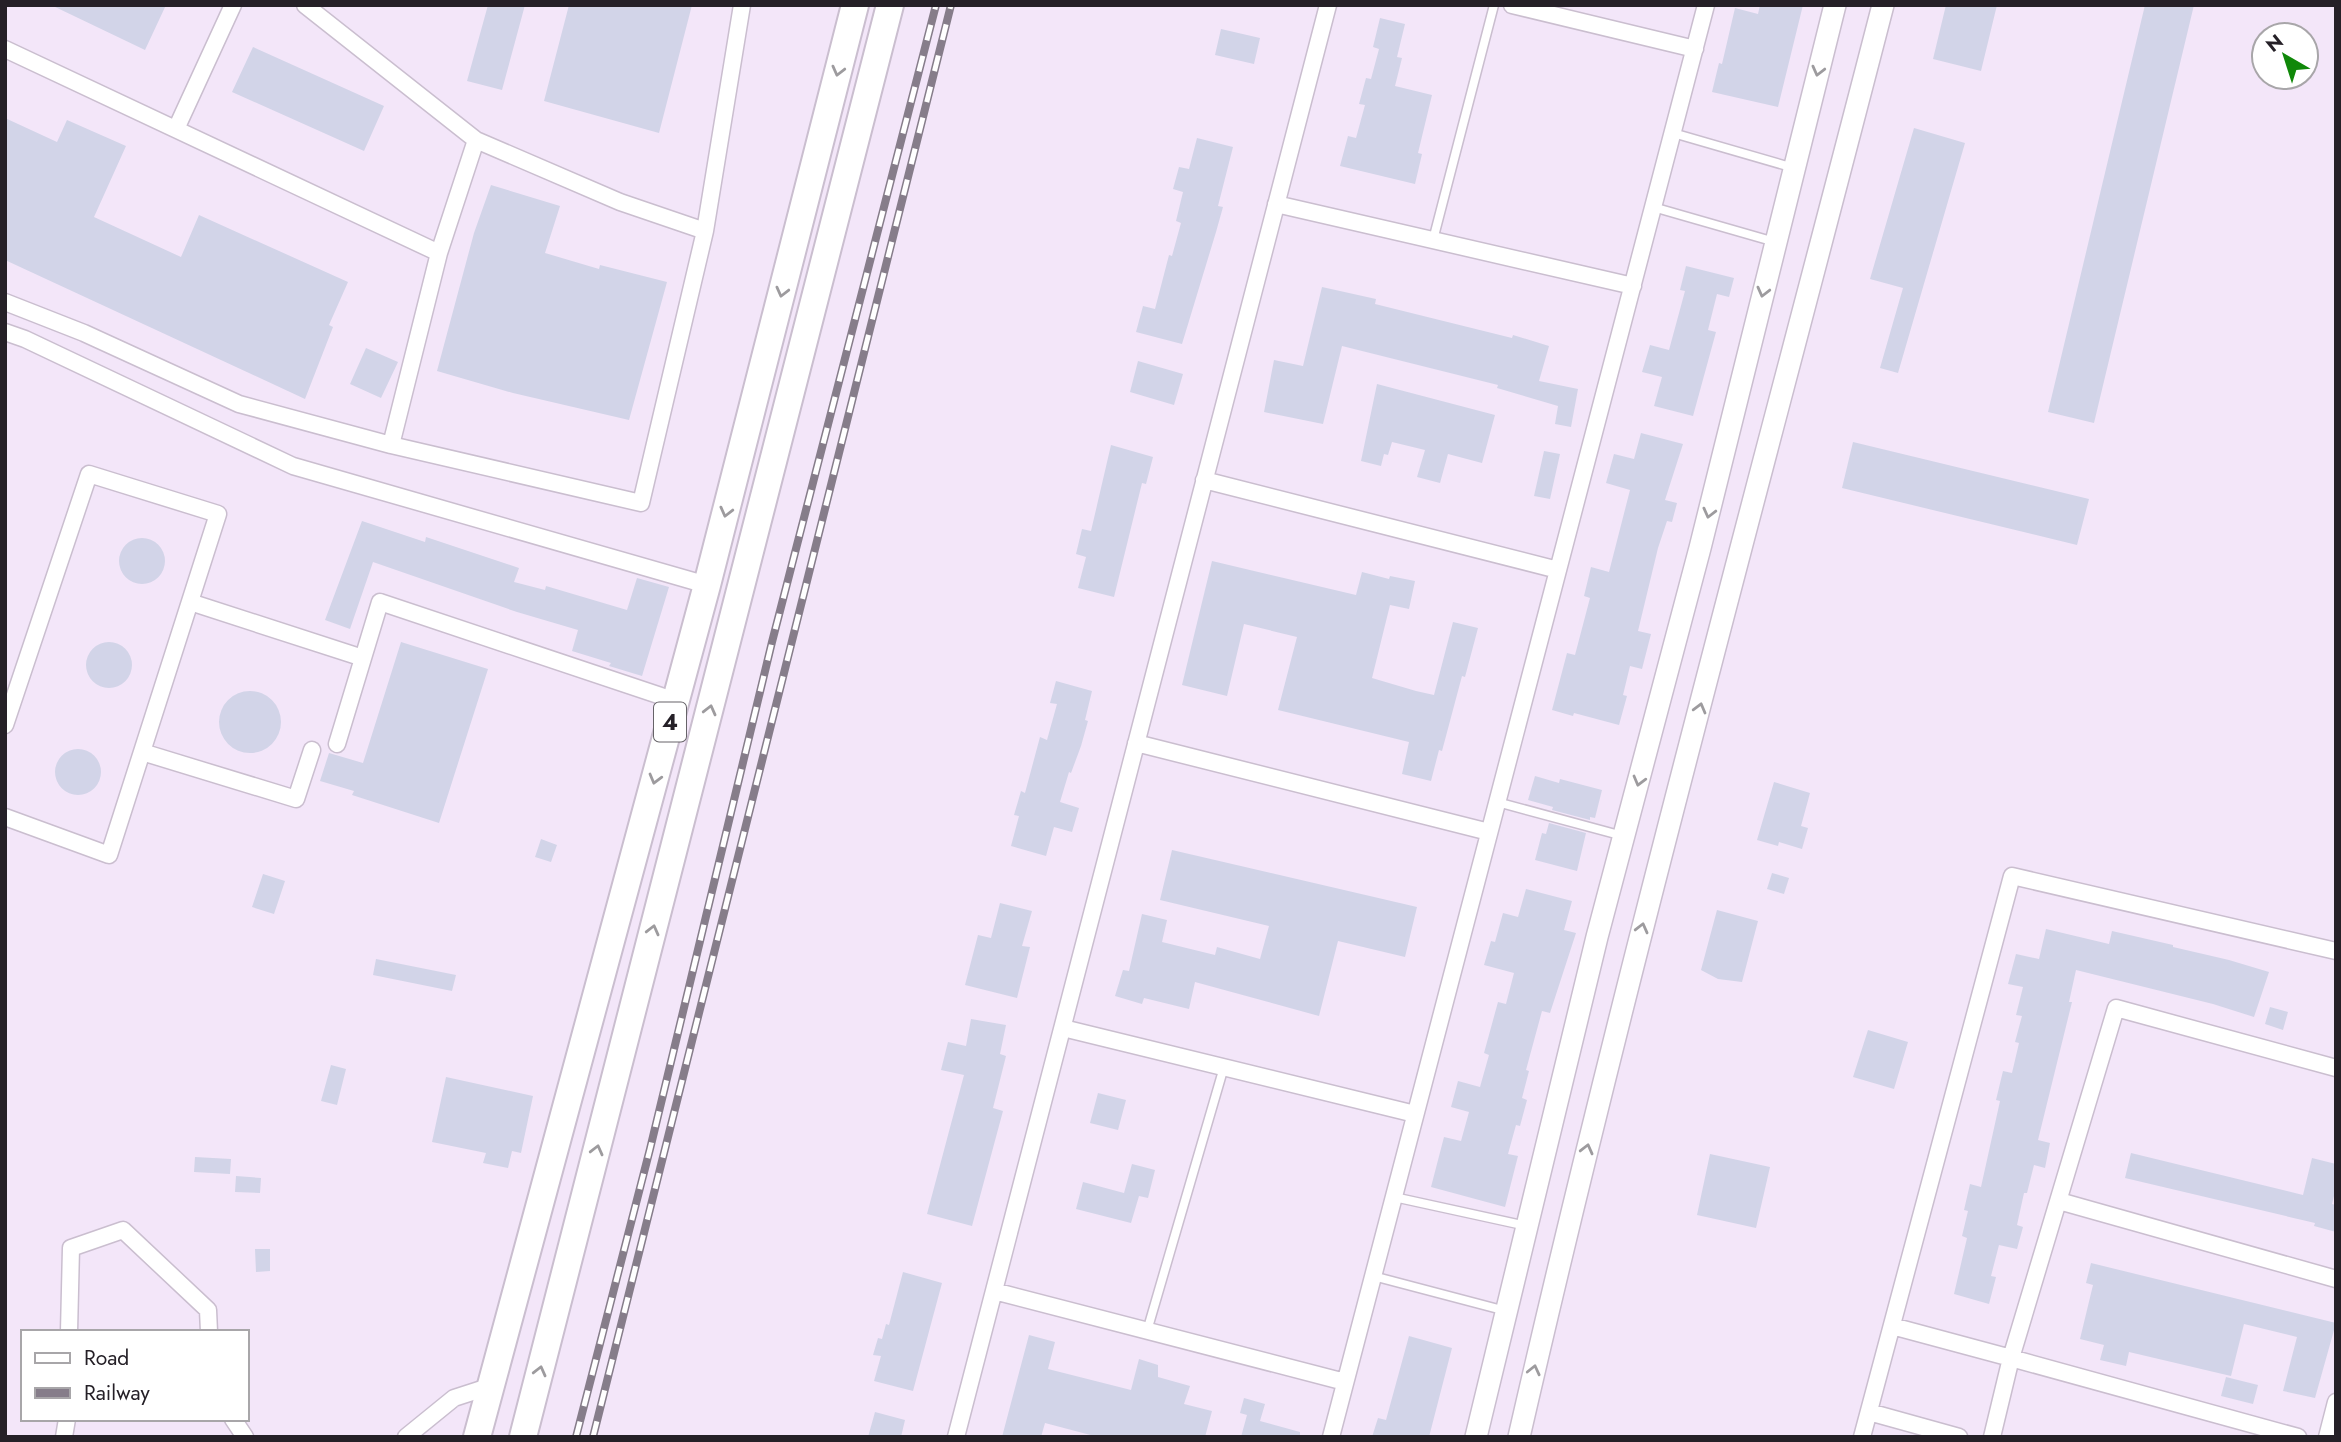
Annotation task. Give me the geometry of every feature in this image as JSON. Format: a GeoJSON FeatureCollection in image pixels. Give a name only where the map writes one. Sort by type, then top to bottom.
{"type":"FeatureCollection","features":[{"type":"Feature","properties":{"kind":"main road","name":"4"},"geometry":{"type":"LineString","coordinates":[[477,1437],[707,585],[855,5]]}},
{"type":"Feature","properties":{"kind":"main road","name":"4"},"geometry":{"type":"LineString","coordinates":[[523,1437],[890,5]]}},
{"type":"Feature","properties":{"kind":"street"},"geometry":{"type":"LineString","coordinates":[[176,129],[233,5]]}},
{"type":"Feature","properties":{"kind":"street"},"geometry":{"type":"LineString","coordinates":[[305,5],[476,140],[620,202],[705,231]]}},
{"type":"Feature","properties":{"kind":"street"},"geometry":{"type":"LineString","coordinates":[[5,302],[84,333],[239,404],[391,445],[641,503],[705,231],[742,5]]}},
{"type":"Feature","properties":{"kind":"street"},"geometry":{"type":"LineString","coordinates":[[956,1437],[1328,5]]}},
{"type":"Feature","properties":{"kind":"street"},"geometry":{"type":"LineString","coordinates":[[1512,5],[1695,49]]}},
{"type":"Feature","properties":{"kind":"street"},"geometry":{"type":"LineString","coordinates":[[1331,1437],[1706,5]]}},
{"type":"Feature","properties":{"kind":"street"},"geometry":{"type":"LineString","coordinates":[[1476,1437],[1594,950],[1700,548],[1835,5]]}},
{"type":"Feature","properties":{"kind":"street"},"geometry":{"type":"LineString","coordinates":[[1519,1437],[1561,1255],[1643,927],[1883,5]]}},
{"type":"Feature","properties":{"kind":"street"},"geometry":{"type":"LineString","coordinates":[[5,48],[439,253]]}},
{"type":"Feature","properties":{"kind":"street"},"geometry":{"type":"LineString","coordinates":[[391,445],[439,253],[476,140]]}},
{"type":"Feature","properties":{"kind":"street"},"geometry":{"type":"LineString","coordinates":[[1276,204],[1633,286]]}},
{"type":"Feature","properties":{"kind":"street"},"geometry":{"type":"LineString","coordinates":[[5,332],[293,466],[707,585]]}},
{"type":"Feature","properties":{"kind":"street"},"geometry":{"type":"LineString","coordinates":[[5,725],[89,474],[219,514],[109,855],[5,817]]}},
{"type":"Feature","properties":{"kind":"street"},"geometry":{"type":"LineString","coordinates":[[1203,480],[1558,570]]}},
{"type":"Feature","properties":{"kind":"street"},"geometry":{"type":"LineString","coordinates":[[190,602],[363,658]]}},
{"type":"Feature","properties":{"kind":"street"},"geometry":{"type":"LineString","coordinates":[[337,744],[380,602],[676,701]]}},
{"type":"Feature","properties":{"kind":"street"},"geometry":{"type":"LineString","coordinates":[[1136,743],[1489,832]]}},
{"type":"Feature","properties":{"kind":"street"},"geometry":{"type":"LineString","coordinates":[[142,752],[296,799],[312,750]]}},
{"type":"Feature","properties":{"kind":"street"},"geometry":{"type":"LineString","coordinates":[[1862,1437],[2012,876],[2336,951]]}},
{"type":"Feature","properties":{"kind":"street"},"geometry":{"type":"LineString","coordinates":[[1992,1437],[2011,1358],[2116,1008],[2336,1068]]}},
{"type":"Feature","properties":{"kind":"street"},"geometry":{"type":"LineString","coordinates":[[1063,1028],[1415,1114]]}},
{"type":"Feature","properties":{"kind":"street"},"geometry":{"type":"LineString","coordinates":[[2059,1201],[2336,1279]]}},
{"type":"Feature","properties":{"kind":"street"},"geometry":{"type":"LineString","coordinates":[[69,1330],[71,1248],[122,1230],[208,1310],[209,1330]]}},
{"type":"Feature","properties":{"kind":"street"},"geometry":{"type":"LineString","coordinates":[[994,1291],[1345,1382]]}},
{"type":"Feature","properties":{"kind":"street"},"geometry":{"type":"LineString","coordinates":[[1892,1326],[2298,1437]]}},
{"type":"Feature","properties":{"kind":"street"},"geometry":{"type":"LineString","coordinates":[[406,1437],[454,1398],[491,1386]]}},
{"type":"Feature","properties":{"kind":"street"},"geometry":{"type":"LineString","coordinates":[[2327,1437],[2336,1402]]}},
{"type":"Feature","properties":{"kind":"street"},"geometry":{"type":"LineString","coordinates":[[1869,1412],[1959,1437]]}},
{"type":"Feature","properties":{"kind":"street"},"geometry":{"type":"LineString","coordinates":[[234,1421],[245,1437]]}},
{"type":"Feature","properties":{"kind":"lane"},"geometry":{"type":"LineString","coordinates":[[1433,240],[1494,5]]}},
{"type":"Feature","properties":{"kind":"lane"},"geometry":{"type":"LineString","coordinates":[[1673,133],[1794,167]]}},
{"type":"Feature","properties":{"kind":"lane"},"geometry":{"type":"LineString","coordinates":[[1653,207],[1776,242]]}},
{"type":"Feature","properties":{"kind":"lane"},"geometry":{"type":"LineString","coordinates":[[1497,802],[1624,836]]}},
{"type":"Feature","properties":{"kind":"lane"},"geometry":{"type":"LineString","coordinates":[[1147,1331],[1224,1067]]}},
{"type":"Feature","properties":{"kind":"lane"},"geometry":{"type":"LineString","coordinates":[[1394,1197],[1527,1226]]}},
{"type":"Feature","properties":{"kind":"lane"},"geometry":{"type":"LineString","coordinates":[[1373,1276],[1506,1311]]}},
{"type":"Feature","properties":{"kind":"building"},"geometry":{"type":"Polygon","coordinates":[[[51,5],[166,5],[145,50],[51,5]]]}},
{"type":"Feature","properties":{"kind":"building"},"geometry":{"type":"Polygon","coordinates":[[[488,5],[525,5],[502,90],[467,81],[488,5]]]}},
{"type":"Feature","properties":{"kind":"building"},"geometry":{"type":"Polygon","coordinates":[[[569,5],[692,5],[659,133],[544,101],[569,5]]]}},
{"type":"Feature","properties":{"kind":"building"},"geometry":{"type":"Polygon","coordinates":[[[1760,5],[1803,5],[1778,107],[1712,92],[1719,63],[1722,64],[1735,8],[1758,14],[1760,5]]]}},
{"type":"Feature","properties":{"kind":"building"},"geometry":{"type":"Polygon","coordinates":[[[1946,5],[1997,5],[1981,71],[1933,59],[1946,5]]]}},
{"type":"Feature","properties":{"kind":"building"},"geometry":{"type":"Polygon","coordinates":[[[2145,5],[2194,5],[2094,423],[2048,412],[2145,5]]]}},
{"type":"Feature","properties":{"kind":"building"},"geometry":{"type":"Polygon","coordinates":[[[1380,18],[1405,24],[1397,57],[1402,58],[1395,86],[1432,95],[1418,153],[1422,154],[1415,184],[1340,166],[1348,136],[1356,138],[1365,105],[1359,104],[1366,78],[1371,79],[1379,49],[1373,47],[1380,18]]]}},
{"type":"Feature","properties":{"kind":"building"},"geometry":{"type":"Polygon","coordinates":[[[1221,29],[1260,38],[1254,64],[1215,55],[1221,29]]]}},
{"type":"Feature","properties":{"kind":"building"},"geometry":{"type":"Polygon","coordinates":[[[253,47],[384,106],[364,151],[232,92],[253,47]]]}},
{"type":"Feature","properties":{"kind":"building"},"geometry":{"type":"Polygon","coordinates":[[[5,118],[57,142],[67,120],[126,146],[94,217],[181,257],[199,215],[348,282],[329,325],[333,327],[305,399],[5,260],[5,118]]]}},
{"type":"Feature","properties":{"kind":"building"},"geometry":{"type":"Polygon","coordinates":[[[1914,128],[1965,143],[1898,373],[1880,368],[1903,288],[1870,279],[1914,128]]]}},
{"type":"Feature","properties":{"kind":"building"},"geometry":{"type":"Polygon","coordinates":[[[1197,138],[1233,147],[1218,206],[1223,207],[1182,344],[1136,332],[1143,306],[1155,309],[1169,255],[1172,256],[1181,223],[1176,221],[1183,192],[1173,189],[1179,167],[1189,169],[1197,138]]]}},
{"type":"Feature","properties":{"kind":"building"},"geometry":{"type":"Polygon","coordinates":[[[491,185],[560,206],[545,253],[599,269],[600,265],[667,282],[629,420],[513,393],[437,371],[474,233],[491,185]]]}},
{"type":"Feature","properties":{"kind":"building"},"geometry":{"type":"Polygon","coordinates":[[[1686,266],[1734,278],[1729,297],[1717,294],[1708,330],[1716,332],[1693,416],[1654,406],[1662,377],[1642,372],[1650,345],[1669,350],[1685,291],[1680,290],[1686,266]]]}},
{"type":"Feature","properties":{"kind":"building"},"geometry":{"type":"Polygon","coordinates":[[[1322,287],[1376,299],[1375,304],[1512,338],[1513,335],[1549,346],[1539,381],[1578,389],[1571,427],[1555,424],[1558,406],[1497,388],[1498,385],[1342,346],[1323,424],[1264,412],[1274,360],[1303,366],[1322,287]]]}},
{"type":"Feature","properties":{"kind":"building"},"geometry":{"type":"Polygon","coordinates":[[[366,348],[398,362],[381,398],[350,384],[366,348]]]}},
{"type":"Feature","properties":{"kind":"building"},"geometry":{"type":"Polygon","coordinates":[[[1138,361],[1183,374],[1174,405],[1130,392],[1138,361]]]}},
{"type":"Feature","properties":{"kind":"building"},"geometry":{"type":"Polygon","coordinates":[[[1377,384],[1495,415],[1482,463],[1448,454],[1440,483],[1417,477],[1425,450],[1392,442],[1388,455],[1384,454],[1381,466],[1361,461],[1377,384]]]}},
{"type":"Feature","properties":{"kind":"building"},"geometry":{"type":"Polygon","coordinates":[[[1641,433],[1683,444],[1665,500],[1677,503],[1672,522],[1667,521],[1658,548],[1638,631],[1651,634],[1642,669],[1630,666],[1623,695],[1627,696],[1619,725],[1552,710],[1567,653],[1575,655],[1590,598],[1584,596],[1591,567],[1609,572],[1630,490],[1606,483],[1614,454],[1634,459],[1641,433]]]}},
{"type":"Feature","properties":{"kind":"building"},"geometry":{"type":"Polygon","coordinates":[[[1853,442],[2089,499],[2077,545],[1842,488],[1853,442]]]}},
{"type":"Feature","properties":{"kind":"building"},"geometry":{"type":"Polygon","coordinates":[[[1111,445],[1153,457],[1146,484],[1142,483],[1114,597],[1078,588],[1086,557],[1076,554],[1082,529],[1091,531],[1111,445]]]}},
{"type":"Feature","properties":{"kind":"building"},"geometry":{"type":"Polygon","coordinates":[[[1544,451],[1560,454],[1550,499],[1534,496],[1544,451]]]}},
{"type":"Feature","properties":{"kind":"building"},"geometry":{"type":"Polygon","coordinates":[[[362,521],[425,542],[426,537],[519,568],[514,582],[545,590],[546,586],[627,610],[637,578],[669,587],[642,676],[572,651],[578,630],[517,612],[373,562],[350,629],[325,620],[362,521]]]}},
{"type":"Feature","properties":{"kind":"building"},"geometry":{"type":"Polygon","coordinates":[[[142,538],[159,544],[165,561],[159,578],[142,584],[125,578],[119,561],[125,544],[142,538]]]}},
{"type":"Feature","properties":{"kind":"building"},"geometry":{"type":"Polygon","coordinates":[[[1212,561],[1356,595],[1362,572],[1389,579],[1390,576],[1415,581],[1409,609],[1390,605],[1372,678],[1416,691],[1434,695],[1453,622],[1478,628],[1431,781],[1402,774],[1409,742],[1278,710],[1297,637],[1244,624],[1227,696],[1182,685],[1212,561]]]}},
{"type":"Feature","properties":{"kind":"building"},"geometry":{"type":"Polygon","coordinates":[[[109,642],[126,648],[132,665],[126,682],[109,688],[92,682],[86,665],[92,648],[109,642]]]}},
{"type":"Feature","properties":{"kind":"building"},"geometry":{"type":"Polygon","coordinates":[[[401,642],[488,669],[439,823],[352,795],[354,791],[320,781],[329,753],[363,763],[401,642]]]}},
{"type":"Feature","properties":{"kind":"building"},"geometry":{"type":"Polygon","coordinates":[[[1056,681],[1092,691],[1081,746],[1071,773],[1069,772],[1060,802],[1079,808],[1072,832],[1054,827],[1046,856],[1011,846],[1019,816],[1014,815],[1021,791],[1025,793],[1040,737],[1047,740],[1057,704],[1050,703],[1056,681]]]}},
{"type":"Feature","properties":{"kind":"building"},"geometry":{"type":"Polygon","coordinates":[[[244,691],[256,691],[272,700],[279,710],[279,734],[272,744],[256,753],[244,753],[233,748],[224,739],[219,728],[219,716],[224,705],[233,696],[244,691]]]}},
{"type":"Feature","properties":{"kind":"building"},"geometry":{"type":"Polygon","coordinates":[[[78,749],[95,755],[101,772],[95,789],[78,795],[61,789],[55,772],[61,755],[78,749]]]}},
{"type":"Feature","properties":{"kind":"building"},"geometry":{"type":"Polygon","coordinates":[[[1535,776],[1559,783],[1560,779],[1602,790],[1595,818],[1590,817],[1590,820],[1552,810],[1553,807],[1528,800],[1535,776]]]}},
{"type":"Feature","properties":{"kind":"building"},"geometry":{"type":"Polygon","coordinates":[[[1774,782],[1810,793],[1801,826],[1808,828],[1802,849],[1779,842],[1778,846],[1757,840],[1774,782]]]}},
{"type":"Feature","properties":{"kind":"building"},"geometry":{"type":"Polygon","coordinates":[[[1549,823],[1586,833],[1577,871],[1535,860],[1542,833],[1546,834],[1549,823]]]}},
{"type":"Feature","properties":{"kind":"building"},"geometry":{"type":"Polygon","coordinates":[[[541,839],[557,845],[551,862],[535,857],[541,839]]]}},
{"type":"Feature","properties":{"kind":"building"},"geometry":{"type":"Polygon","coordinates":[[[1172,850],[1417,907],[1405,957],[1338,941],[1319,1016],[1195,982],[1189,1009],[1144,998],[1142,1004],[1115,996],[1123,970],[1129,971],[1142,914],[1167,920],[1162,942],[1215,955],[1217,947],[1260,959],[1269,926],[1160,900],[1172,850]]]}},
{"type":"Feature","properties":{"kind":"building"},"geometry":{"type":"Polygon","coordinates":[[[1772,873],[1789,878],[1784,894],[1767,889],[1772,873]]]}},
{"type":"Feature","properties":{"kind":"building"},"geometry":{"type":"Polygon","coordinates":[[[263,874],[285,881],[274,914],[252,907],[263,874]]]}},
{"type":"Feature","properties":{"kind":"building"},"geometry":{"type":"Polygon","coordinates":[[[1526,889],[1572,901],[1564,930],[1576,933],[1550,1013],[1542,1011],[1526,1070],[1529,1071],[1522,1098],[1527,1100],[1508,1154],[1518,1156],[1505,1207],[1431,1187],[1444,1137],[1461,1141],[1469,1112],[1451,1107],[1458,1081],[1480,1087],[1489,1055],[1484,1053],[1498,1002],[1506,1004],[1514,973],[1484,965],[1491,941],[1495,942],[1503,913],[1518,917],[1526,889]]]}},
{"type":"Feature","properties":{"kind":"building"},"geometry":{"type":"Polygon","coordinates":[[[1000,903],[1032,911],[1022,946],[1030,947],[1017,998],[965,985],[978,935],[991,938],[1000,903]]]}},
{"type":"Feature","properties":{"kind":"building"},"geometry":{"type":"Polygon","coordinates":[[[1717,910],[1758,921],[1742,982],[1718,979],[1701,970],[1717,910]]]}},
{"type":"Feature","properties":{"kind":"building"},"geometry":{"type":"Polygon","coordinates":[[[2046,929],[2109,944],[2112,931],[2269,972],[2254,1017],[2213,1004],[2076,970],[2069,1002],[2072,1002],[2038,1140],[2050,1143],[2045,1168],[2034,1165],[2027,1193],[2024,1193],[2017,1225],[2023,1227],[2017,1249],[1999,1245],[1991,1276],[1996,1277],[1989,1304],[1954,1294],[1967,1238],[1962,1236],[1968,1211],[1964,1210],[1970,1184],[1981,1187],[2000,1101],[1996,1100],[2003,1071],[2012,1073],[2019,1043],[2015,1042],[2022,1016],[2016,1015],[2023,987],[2008,984],[2016,954],[2039,959],[2046,929]]]}},
{"type":"Feature","properties":{"kind":"building"},"geometry":{"type":"Polygon","coordinates":[[[376,959],[456,975],[452,991],[373,975],[376,959]]]}},
{"type":"Feature","properties":{"kind":"building"},"geometry":{"type":"Polygon","coordinates":[[[2270,1007],[2288,1012],[2283,1030],[2265,1024],[2270,1007]]]}},
{"type":"Feature","properties":{"kind":"building"},"geometry":{"type":"Polygon","coordinates":[[[971,1019],[1006,1025],[1000,1054],[1006,1056],[993,1108],[1003,1111],[972,1226],[927,1214],[964,1075],[941,1070],[948,1042],[966,1046],[971,1019]]]}},
{"type":"Feature","properties":{"kind":"building"},"geometry":{"type":"Polygon","coordinates":[[[1868,1030],[1908,1042],[1894,1089],[1853,1077],[1868,1030]]]}},
{"type":"Feature","properties":{"kind":"building"},"geometry":{"type":"Polygon","coordinates":[[[331,1065],[346,1069],[337,1105],[321,1101],[331,1065]]]}},
{"type":"Feature","properties":{"kind":"building"},"geometry":{"type":"Polygon","coordinates":[[[446,1077],[533,1096],[521,1153],[512,1151],[508,1168],[483,1163],[486,1153],[432,1142],[446,1077]]]}},
{"type":"Feature","properties":{"kind":"building"},"geometry":{"type":"Polygon","coordinates":[[[1098,1093],[1126,1100],[1118,1130],[1090,1123],[1098,1093]]]}},
{"type":"Feature","properties":{"kind":"building"},"geometry":{"type":"Polygon","coordinates":[[[2131,1153],[2303,1195],[2312,1158],[2336,1164],[2336,1188],[2332,1204],[2336,1205],[2336,1232],[2314,1226],[2315,1223],[2125,1178],[2131,1153]]]}},
{"type":"Feature","properties":{"kind":"building"},"geometry":{"type":"Polygon","coordinates":[[[1710,1154],[1770,1167],[1756,1228],[1697,1215],[1710,1154]]]}},
{"type":"Feature","properties":{"kind":"building"},"geometry":{"type":"Polygon","coordinates":[[[195,1157],[231,1159],[230,1174],[194,1172],[195,1157]]]}},
{"type":"Feature","properties":{"kind":"building"},"geometry":{"type":"Polygon","coordinates":[[[1132,1164],[1155,1170],[1148,1198],[1139,1196],[1131,1223],[1076,1209],[1083,1182],[1124,1193],[1132,1164]]]}},
{"type":"Feature","properties":{"kind":"building"},"geometry":{"type":"Polygon","coordinates":[[[236,1176],[261,1178],[260,1193],[235,1192],[236,1176]]]}},
{"type":"Feature","properties":{"kind":"building"},"geometry":{"type":"Polygon","coordinates":[[[255,1249],[270,1249],[270,1271],[256,1272],[255,1249]]]}},
{"type":"Feature","properties":{"kind":"building"},"geometry":{"type":"Polygon","coordinates":[[[2091,1263],[2336,1323],[2315,1398],[2283,1391],[2297,1337],[2244,1324],[2231,1376],[2129,1352],[2126,1366],[2100,1360],[2104,1345],[2080,1339],[2093,1285],[2086,1283],[2091,1263]]]}},
{"type":"Feature","properties":{"kind":"building"},"geometry":{"type":"Polygon","coordinates":[[[903,1272],[942,1283],[913,1391],[874,1381],[881,1356],[873,1355],[878,1338],[882,1339],[886,1324],[889,1325],[903,1272]]]}},
{"type":"Feature","properties":{"kind":"building"},"geometry":{"type":"Polygon","coordinates":[[[1029,1335],[1055,1342],[1048,1369],[1131,1390],[1139,1359],[1158,1365],[1158,1377],[1190,1386],[1184,1404],[1212,1411],[1205,1437],[1098,1437],[1045,1423],[1041,1437],[1002,1437],[1029,1335]]]}},
{"type":"Feature","properties":{"kind":"building"},"geometry":{"type":"Polygon","coordinates":[[[1409,1336],[1452,1348],[1429,1437],[1372,1437],[1378,1418],[1386,1420],[1409,1336]]]}},
{"type":"Feature","properties":{"kind":"building"},"geometry":{"type":"Polygon","coordinates":[[[2226,1377],[2258,1385],[2253,1404],[2221,1396],[2226,1377]]]}},
{"type":"Feature","properties":{"kind":"building"},"geometry":{"type":"Polygon","coordinates":[[[1244,1398],[1265,1404],[1260,1421],[1300,1432],[1300,1437],[1241,1437],[1247,1415],[1240,1413],[1244,1398]]]}},
{"type":"Feature","properties":{"kind":"building"},"geometry":{"type":"Polygon","coordinates":[[[875,1412],[905,1420],[901,1437],[868,1437],[875,1412]]]}},
{"type":"Feature","properties":{"kind":"railway"},"geometry":{"type":"LineString","coordinates":[[576,1437],[650,1149],[772,642],[936,5]]}},
{"type":"Feature","properties":{"kind":"railway"},"geometry":{"type":"LineString","coordinates":[[593,1437],[951,5]]}}]}
